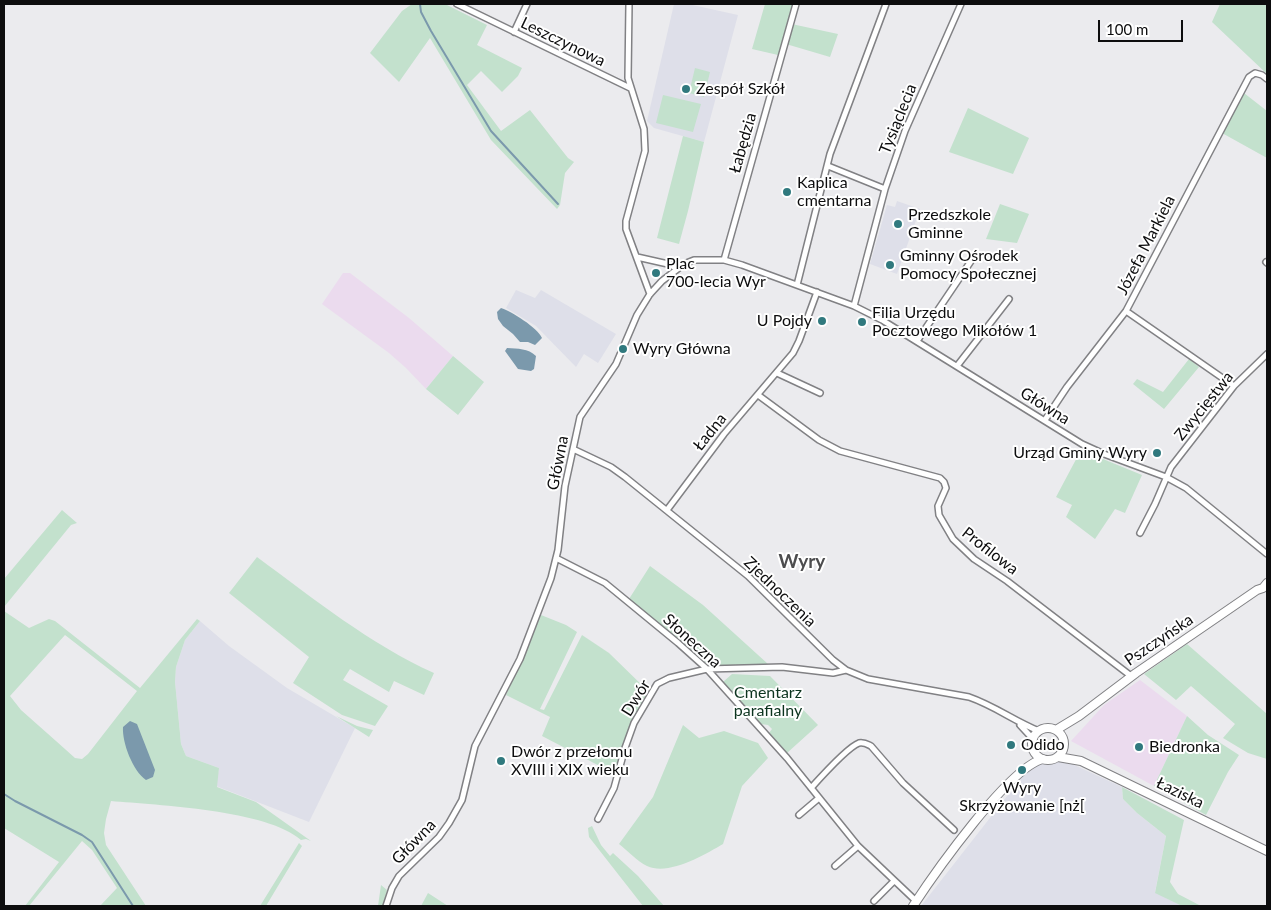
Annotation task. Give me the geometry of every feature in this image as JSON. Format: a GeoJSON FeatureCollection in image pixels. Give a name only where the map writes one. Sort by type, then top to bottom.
{"type":"FeatureCollection","features":[{"type":"Feature","properties":{"kind":"main road","name":"Pszczyńska"},"geometry":{"type":"LineString","coordinates":[[1056,730],[1079,716],[1131,676],[1267,584]]}},
{"type":"Feature","properties":{"kind":"main road","name":"Pszczyńska"},"geometry":{"type":"LineString","coordinates":[[1064,742],[1066,733],[1079,716]]}},
{"type":"Feature","properties":{"kind":"main road"},"geometry":{"type":"LineString","coordinates":[[914,904],[997,794],[1022,770],[1037,760],[1052,759],[1058,756],[1064,742],[1056,730],[1048,728],[1040,731],[1033,739],[1037,755],[1043,759]]}},
{"type":"Feature","properties":{"kind":"main road","name":"Łaziska"},"geometry":{"type":"LineString","coordinates":[[1064,742],[1081,761]]}},
{"type":"Feature","properties":{"kind":"main road"},"geometry":{"type":"LineString","coordinates":[[1022,770],[1034,749]]}},
{"type":"Feature","properties":{"kind":"main road","name":"Łaziska"},"geometry":{"type":"LineString","coordinates":[[1058,756],[1081,761],[1267,851]]}},
{"type":"Feature","properties":{"kind":"street","name":"Leszczynowa"},"geometry":{"type":"LineString","coordinates":[[458,4],[630,88]]}},
{"type":"Feature","properties":{"kind":"street"},"geometry":{"type":"LineString","coordinates":[[514,32],[527,4]]}},
{"type":"Feature","properties":{"kind":"street"},"geometry":{"type":"LineString","coordinates":[[630,4],[628,78],[646,139],[645,151],[626,221],[628,237],[650,294]]}},
{"type":"Feature","properties":{"kind":"street","name":"Łabędzia"},"geometry":{"type":"LineString","coordinates":[[724,260],[796,4]]}},
{"type":"Feature","properties":{"kind":"street"},"geometry":{"type":"LineString","coordinates":[[797,285],[842,120],[886,4]]}},
{"type":"Feature","properties":{"kind":"street","name":"Tysiąclecia"},"geometry":{"type":"LineString","coordinates":[[854,306],[885,189],[906,130],[961,4]]}},
{"type":"Feature","properties":{"kind":"street","name":"Józefa Markiela"},"geometry":{"type":"LineString","coordinates":[[1044,420],[1126,311],[1249,77],[1255,73],[1267,79]]}},
{"type":"Feature","properties":{"kind":"street"},"geometry":{"type":"LineString","coordinates":[[828,166],[885,189]]}},
{"type":"Feature","properties":{"kind":"street"},"geometry":{"type":"LineString","coordinates":[[637,257],[668,264],[676,268]]}},
{"type":"Feature","properties":{"kind":"street","name":"Główna"},"geometry":{"type":"LineString","coordinates":[[386,906],[398,876],[439,837],[462,800],[475,746],[520,659],[548,586],[556,558],[565,486],[580,417],[616,364],[637,314],[650,294],[676,268],[694,260],[724,260],[742,265],[854,306],[882,320],[1082,444],[1166,477],[1186,488],[1267,554]]}},
{"type":"Feature","properties":{"kind":"street"},"geometry":{"type":"LineString","coordinates":[[917,341],[971,261]]}},
{"type":"Feature","properties":{"kind":"street","name":"Ładna"},"geometry":{"type":"LineString","coordinates":[[667,510],[724,434],[793,352],[799,342],[817,292]]}},
{"type":"Feature","properties":{"kind":"street"},"geometry":{"type":"LineString","coordinates":[[957,366],[1009,299]]}},
{"type":"Feature","properties":{"kind":"street"},"geometry":{"type":"LineString","coordinates":[[1126,311],[1234,386]]}},
{"type":"Feature","properties":{"kind":"street","name":"Zwycięstwa"},"geometry":{"type":"LineString","coordinates":[[1166,477],[1171,467],[1234,386],[1267,354]]}},
{"type":"Feature","properties":{"kind":"street"},"geometry":{"type":"LineString","coordinates":[[777,372],[820,393]]}},
{"type":"Feature","properties":{"kind":"street","name":"Profilowa"},"geometry":{"type":"LineString","coordinates":[[758,395],[819,440],[834,448],[862,458],[940,478],[946,488],[938,506],[953,539],[974,559],[1008,581],[1131,676]]}},
{"type":"Feature","properties":{"kind":"street","name":"Zjednoczenia"},"geometry":{"type":"LineString","coordinates":[[573,449],[610,467],[667,510],[748,576],[833,660],[846,670],[868,679],[969,697],[1040,731]]}},
{"type":"Feature","properties":{"kind":"street"},"geometry":{"type":"LineString","coordinates":[[1140,533],[1158,500],[1166,477]]}},
{"type":"Feature","properties":{"kind":"street","name":"Słoneczna"},"geometry":{"type":"LineString","coordinates":[[556,558],[605,583],[707,669],[787,758],[858,846],[894,881],[914,904]]}},
{"type":"Feature","properties":{"kind":"street","name":"Dwór"},"geometry":{"type":"LineString","coordinates":[[598,819],[614,788],[634,723],[657,684],[669,678],[707,669],[782,668],[833,673],[846,670]]}},
{"type":"Feature","properties":{"kind":"street","name":"Zjednoczenia"},"geometry":{"type":"LineString","coordinates":[[1016,721],[1033,739]]}},
{"type":"Feature","properties":{"kind":"street"},"geometry":{"type":"LineString","coordinates":[[811,788],[858,743],[865,743],[871,746],[903,783],[954,830]]}},
{"type":"Feature","properties":{"kind":"street"},"geometry":{"type":"LineString","coordinates":[[799,815],[819,798]]}},
{"type":"Feature","properties":{"kind":"street"},"geometry":{"type":"LineString","coordinates":[[835,866],[858,846]]}},
{"type":"Feature","properties":{"kind":"street"},"geometry":{"type":"LineString","coordinates":[[874,901],[894,881]]}},
{"type":"Feature","properties":{"kind":"shaded area","name":"Zespół Szkół"},"geometry":{"type":"Polygon","coordinates":[[[674,4],[688,4],[738,15],[704,142],[654,128],[647,121],[674,4]]]}},
{"type":"Feature","properties":{"kind":"shaded area","name":"Przedszkole Gminne"},"geometry":{"type":"Polygon","coordinates":[[[897,201],[920,209],[897,274],[870,264],[887,205],[895,207],[897,201]]]}},
{"type":"Feature","properties":{"kind":"shaded area"},"geometry":{"type":"Polygon","coordinates":[[[343,273],[350,273],[409,318],[453,356],[426,389],[389,353],[322,304],[343,273]]]}},
{"type":"Feature","properties":{"kind":"shaded area"},"geometry":{"type":"Polygon","coordinates":[[[516,290],[535,298],[541,290],[616,334],[598,363],[584,354],[576,367],[536,326],[506,308],[516,290]]]}},
{"type":"Feature","properties":{"kind":"shaded area"},"geometry":{"type":"Polygon","coordinates":[[[200,621],[229,646],[287,688],[355,728],[309,822],[216,786],[219,768],[186,756],[181,744],[175,682],[176,667],[185,640],[200,621]]]}},
{"type":"Feature","properties":{"kind":"shaded area"},"geometry":{"type":"Polygon","coordinates":[[[1140,680],[1187,716],[1154,786],[1071,741],[1104,705],[1140,680]]]}},
{"type":"Feature","properties":{"kind":"shaded area"},"geometry":{"type":"Polygon","coordinates":[[[1040,754],[1057,757],[1122,787],[1123,799],[1166,836],[1155,892],[1182,906],[921,906],[1040,754]]]}},
{"type":"Feature","properties":{"kind":"green space"},"geometry":{"type":"Polygon","coordinates":[[[412,4],[445,4],[487,25],[477,45],[522,68],[518,76],[502,92],[481,71],[467,85],[501,131],[530,110],[568,158],[574,162],[565,173],[560,205],[557,209],[491,140],[430,38],[399,82],[370,53],[402,11],[412,4]]]}},
{"type":"Feature","properties":{"kind":"green space"},"geometry":{"type":"Polygon","coordinates":[[[765,4],[793,4],[787,23],[838,34],[830,57],[786,44],[778,55],[752,49],[765,4]]]}},
{"type":"Feature","properties":{"kind":"green space"},"geometry":{"type":"Polygon","coordinates":[[[1220,4],[1267,4],[1267,74],[1212,22],[1220,4]]]}},
{"type":"Feature","properties":{"kind":"green space"},"geometry":{"type":"Polygon","coordinates":[[[695,68],[710,72],[704,97],[689,93],[695,68]]]}},
{"type":"Feature","properties":{"kind":"green space"},"geometry":{"type":"Polygon","coordinates":[[[1244,93],[1267,111],[1267,158],[1222,133],[1244,93]]]}},
{"type":"Feature","properties":{"kind":"green space"},"geometry":{"type":"Polygon","coordinates":[[[663,95],[701,104],[693,132],[656,123],[663,95]]]}},
{"type":"Feature","properties":{"kind":"green space"},"geometry":{"type":"Polygon","coordinates":[[[968,108],[1029,138],[1013,174],[949,152],[968,108]]]}},
{"type":"Feature","properties":{"kind":"green space"},"geometry":{"type":"Polygon","coordinates":[[[683,136],[704,142],[679,244],[657,238],[683,136]]]}},
{"type":"Feature","properties":{"kind":"green space"},"geometry":{"type":"Polygon","coordinates":[[[1000,204],[1029,214],[1017,243],[986,239],[1000,204]]]}},
{"type":"Feature","properties":{"kind":"green space"},"geometry":{"type":"Polygon","coordinates":[[[453,356],[484,382],[458,415],[426,389],[453,356]]]}},
{"type":"Feature","properties":{"kind":"green space"},"geometry":{"type":"Polygon","coordinates":[[[1189,359],[1199,367],[1164,409],[1133,384],[1137,379],[1163,392],[1189,359]]]}},
{"type":"Feature","properties":{"kind":"green space"},"geometry":{"type":"Polygon","coordinates":[[[1081,450],[1142,475],[1125,513],[1115,509],[1095,539],[1066,517],[1072,505],[1056,497],[1081,450]]]}},
{"type":"Feature","properties":{"kind":"green space"},"geometry":{"type":"Polygon","coordinates":[[[62,510],[77,523],[71,525],[4,607],[4,579],[62,510]]]}},
{"type":"Feature","properties":{"kind":"green space"},"geometry":{"type":"Polygon","coordinates":[[[257,557],[365,635],[387,649],[434,673],[424,695],[394,681],[389,692],[350,669],[343,680],[388,706],[375,726],[342,715],[293,683],[309,657],[229,593],[257,557]]]}},
{"type":"Feature","properties":{"kind":"green space"},"geometry":{"type":"Polygon","coordinates":[[[650,566],[703,605],[768,664],[707,667],[629,599],[650,566]]]}},
{"type":"Feature","properties":{"kind":"green space"},"geometry":{"type":"Polygon","coordinates":[[[4,611],[29,628],[49,619],[55,621],[140,688],[197,619],[200,621],[185,640],[176,667],[175,682],[181,744],[186,756],[219,768],[217,787],[256,802],[311,841],[301,840],[285,830],[264,822],[239,816],[183,807],[111,801],[104,833],[106,845],[146,906],[100,906],[117,888],[92,850],[82,841],[29,906],[25,906],[59,862],[4,828],[4,611]],[[65,635],[10,696],[21,710],[75,758],[82,759],[88,754],[137,691],[65,635]]]}},
{"type":"Feature","properties":{"kind":"green space"},"geometry":{"type":"Polygon","coordinates":[[[541,615],[566,625],[577,632],[540,709],[544,710],[582,635],[609,653],[648,691],[629,727],[615,774],[542,736],[550,717],[506,695],[541,615]]]}},
{"type":"Feature","properties":{"kind":"green space"},"geometry":{"type":"Polygon","coordinates":[[[1187,644],[1267,714],[1267,759],[1248,753],[1223,738],[1235,724],[1191,686],[1176,700],[1144,674],[1187,644]]]}},
{"type":"Feature","properties":{"kind":"green space","name":"Cmentarz parafialny"},"geometry":{"type":"Polygon","coordinates":[[[732,674],[770,676],[818,725],[787,753],[769,733],[772,729],[768,725],[761,724],[723,682],[732,674]]]}},
{"type":"Feature","properties":{"kind":"green space"},"geometry":{"type":"Polygon","coordinates":[[[336,716],[357,726],[373,730],[369,737],[336,716]]]}},
{"type":"Feature","properties":{"kind":"green space"},"geometry":{"type":"Polygon","coordinates":[[[1187,716],[1208,735],[1239,755],[1206,815],[1154,786],[1187,716]]]}},
{"type":"Feature","properties":{"kind":"green space"},"geometry":{"type":"Polygon","coordinates":[[[683,725],[699,738],[724,731],[758,743],[768,758],[742,786],[723,844],[686,863],[656,868],[643,864],[619,844],[653,797],[683,725]]]}},
{"type":"Feature","properties":{"kind":"green space"},"geometry":{"type":"Polygon","coordinates":[[[1122,787],[1184,820],[1170,882],[1178,894],[1201,906],[1182,906],[1155,893],[1166,836],[1123,799],[1122,787]]]}},
{"type":"Feature","properties":{"kind":"green space"},"geometry":{"type":"Polygon","coordinates":[[[592,826],[601,845],[610,856],[613,853],[638,876],[664,906],[643,906],[589,837],[588,828],[592,826]]]}},
{"type":"Feature","properties":{"kind":"green space"},"geometry":{"type":"Polygon","coordinates":[[[299,843],[302,846],[266,906],[260,906],[299,843]]]}},
{"type":"Feature","properties":{"kind":"green space"},"geometry":{"type":"Polygon","coordinates":[[[381,885],[387,890],[383,906],[378,906],[381,885]]]}},
{"type":"Feature","properties":{"kind":"green space"},"geometry":{"type":"Polygon","coordinates":[[[428,893],[448,906],[421,906],[428,893]]]}},
{"type":"Feature","properties":{"kind":"water"},"geometry":{"type":"Polygon","coordinates":[[[501,308],[524,320],[542,338],[535,345],[528,342],[520,342],[498,319],[497,312],[501,308]]]}},
{"type":"Feature","properties":{"kind":"water"},"geometry":{"type":"Polygon","coordinates":[[[507,348],[523,349],[533,353],[536,356],[534,369],[531,371],[518,369],[505,351],[507,348]]]}},
{"type":"Feature","properties":{"kind":"water"},"geometry":{"type":"Polygon","coordinates":[[[130,721],[137,724],[155,770],[153,777],[146,780],[141,776],[133,763],[124,741],[123,727],[130,721]]]}},
{"type":"Feature","properties":{"kind":"waterway"},"geometry":{"type":"LineString","coordinates":[[420,4],[421,12],[431,31],[491,131],[558,204]]}},
{"type":"Feature","properties":{"kind":"waterway"},"geometry":{"type":"LineString","coordinates":[[4,794],[92,842],[133,906]]}},
{"type":"Feature","properties":{"kind":"place","name":"Zespół Szkół"},"geometry":{"type":"Point","coordinates":[686,89]}},
{"type":"Feature","properties":{"kind":"place","name":"Kaplica cmentarna"},"geometry":{"type":"Point","coordinates":[787,192]}},
{"type":"Feature","properties":{"kind":"place","name":"Przedszkole Gminne"},"geometry":{"type":"Point","coordinates":[898,224]}},
{"type":"Feature","properties":{"kind":"place","name":"Gminny Ośrodek Pomocy Społecznej"},"geometry":{"type":"Point","coordinates":[890,265]}},
{"type":"Feature","properties":{"kind":"place","name":"Plac 700-lecia Wyr"},"geometry":{"type":"Point","coordinates":[656,273]}},
{"type":"Feature","properties":{"kind":"place","name":"U Pojdy"},"geometry":{"type":"Point","coordinates":[822,321]}},
{"type":"Feature","properties":{"kind":"place","name":"Filia Urzędu Pocztowego Mikołów 1"},"geometry":{"type":"Point","coordinates":[862,322]}},
{"type":"Feature","properties":{"kind":"place","name":"Wyry Główna"},"geometry":{"type":"Point","coordinates":[623,349]}},
{"type":"Feature","properties":{"kind":"place","name":"Urząd Gminy Wyry"},"geometry":{"type":"Point","coordinates":[1157,453]}},
{"type":"Feature","properties":{"kind":"place","name":"Odido"},"geometry":{"type":"Point","coordinates":[1011,745]}},
{"type":"Feature","properties":{"kind":"place","name":"Biedronka"},"geometry":{"type":"Point","coordinates":[1139,747]}},
{"type":"Feature","properties":{"kind":"place","name":"Dwór z przełomu XVIII i XIX wieku"},"geometry":{"type":"Point","coordinates":[501,761]}},
{"type":"Feature","properties":{"kind":"place","name":"Wyry Skrzyżowanie [nż["},"geometry":{"type":"Point","coordinates":[1022,770]}},
{"type":"Feature","properties":{"kind":"district","name":"Wyry"},"geometry":{"type":"Point","coordinates":[802,562]}}]}
